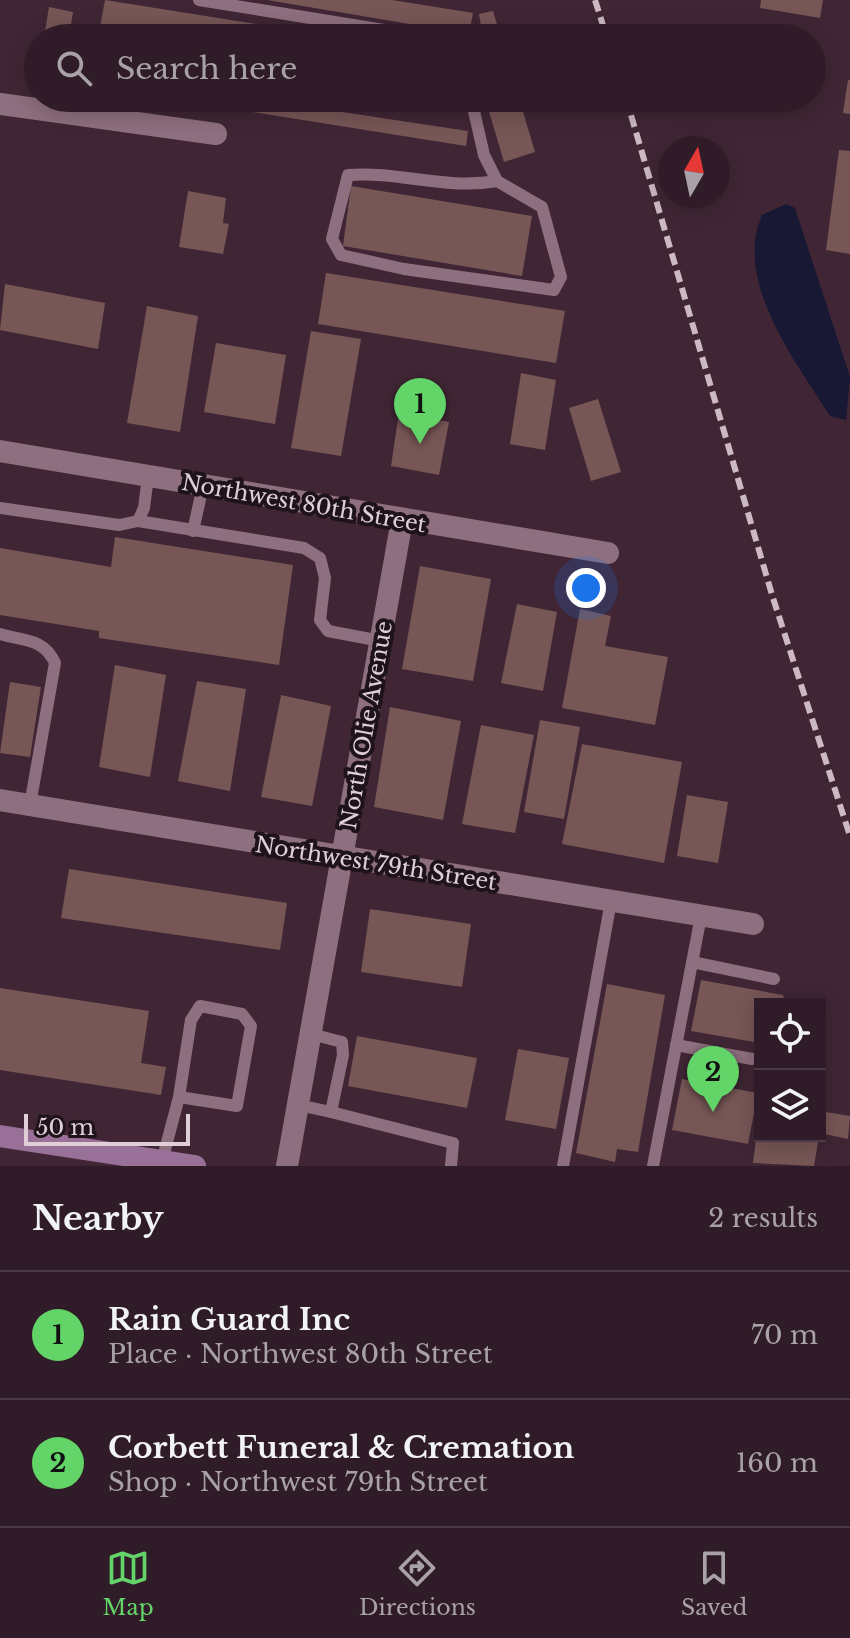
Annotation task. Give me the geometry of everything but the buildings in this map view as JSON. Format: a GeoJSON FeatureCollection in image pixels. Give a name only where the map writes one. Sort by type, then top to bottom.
{"type":"FeatureCollection","features":[{"type":"Feature","properties":{"kind":"main road"},"geometry":{"type":"LineString","coordinates":[[0,1136],[195,1166]]}},
{"type":"Feature","properties":{"kind":"street"},"geometry":{"type":"LineString","coordinates":[[0,104],[24,107]]}},
{"type":"Feature","properties":{"kind":"street"},"geometry":{"type":"LineString","coordinates":[[58,112],[216,134]]}},
{"type":"Feature","properties":{"kind":"street","name":"Northwest 80th Street"},"geometry":{"type":"LineString","coordinates":[[0,451],[608,553]]}},
{"type":"Feature","properties":{"kind":"street","name":"North Olie Avenue"},"geometry":{"type":"LineString","coordinates":[[287,1166],[402,520]]}},
{"type":"Feature","properties":{"kind":"street","name":"Northwest 79th Street"},"geometry":{"type":"LineString","coordinates":[[0,800],[753,924]]}},
{"type":"Feature","properties":{"kind":"lane"},"geometry":{"type":"LineString","coordinates":[[199,0],[347,24]]}},
{"type":"Feature","properties":{"kind":"lane"},"geometry":{"type":"LineString","coordinates":[[474,112],[484,155],[497,181],[542,207],[561,277],[554,290],[366,261],[341,255],[332,239],[348,175],[374,173],[464,186],[497,181]]}},
{"type":"Feature","properties":{"kind":"lane"},"geometry":{"type":"LineString","coordinates":[[138,521],[144,508],[148,476]]}},
{"type":"Feature","properties":{"kind":"lane"},"geometry":{"type":"LineString","coordinates":[[193,531],[203,486]]}},
{"type":"Feature","properties":{"kind":"lane"},"geometry":{"type":"LineString","coordinates":[[0,508],[119,525],[138,521],[304,548],[320,558],[325,578],[320,620],[328,631],[381,641]]}},
{"type":"Feature","properties":{"kind":"lane"},"geometry":{"type":"LineString","coordinates":[[0,634],[35,640],[50,651],[55,663],[30,805]]}},
{"type":"Feature","properties":{"kind":"lane"},"geometry":{"type":"LineString","coordinates":[[563,1166],[611,901]]}},
{"type":"Feature","properties":{"kind":"lane"},"geometry":{"type":"LineString","coordinates":[[653,1166],[701,916]]}},
{"type":"Feature","properties":{"kind":"lane"},"geometry":{"type":"LineString","coordinates":[[692,962],[774,979]]}},
{"type":"Feature","properties":{"kind":"lane"},"geometry":{"type":"LineString","coordinates":[[162,1161],[179,1097],[191,1020],[200,1006],[242,1014],[251,1026],[237,1106],[179,1097]]}},
{"type":"Feature","properties":{"kind":"lane"},"geometry":{"type":"LineString","coordinates":[[311,1034],[342,1042],[343,1055],[331,1112]]}},
{"type":"Feature","properties":{"kind":"lane"},"geometry":{"type":"LineString","coordinates":[[676,1045],[752,1059]]}},
{"type":"Feature","properties":{"kind":"lane"},"geometry":{"type":"LineString","coordinates":[[298,1105],[453,1143],[451,1166]]}},
{"type":"Feature","properties":{"kind":"shaded area"},"geometry":{"type":"Polygon","coordinates":[[[786,204],[795,208],[850,377],[846,420],[830,416],[786,346],[762,293],[756,267],[755,240],[762,215],[786,204]]]}},
{"type":"Feature","properties":{"kind":"railway"},"geometry":{"type":"LineString","coordinates":[[595,0],[603,24]]}},
{"type":"Feature","properties":{"kind":"railway"},"geometry":{"type":"LineString","coordinates":[[630,112],[773,598],[850,836]]}},
{"type":"Feature","properties":{"kind":"place","name":"Rain Guard Inc"},"geometry":{"type":"Point","coordinates":[420,444]}},
{"type":"Feature","properties":{"kind":"place","name":"Corbett Funeral & Cremation"},"geometry":{"type":"Point","coordinates":[713,1112]}}]}
